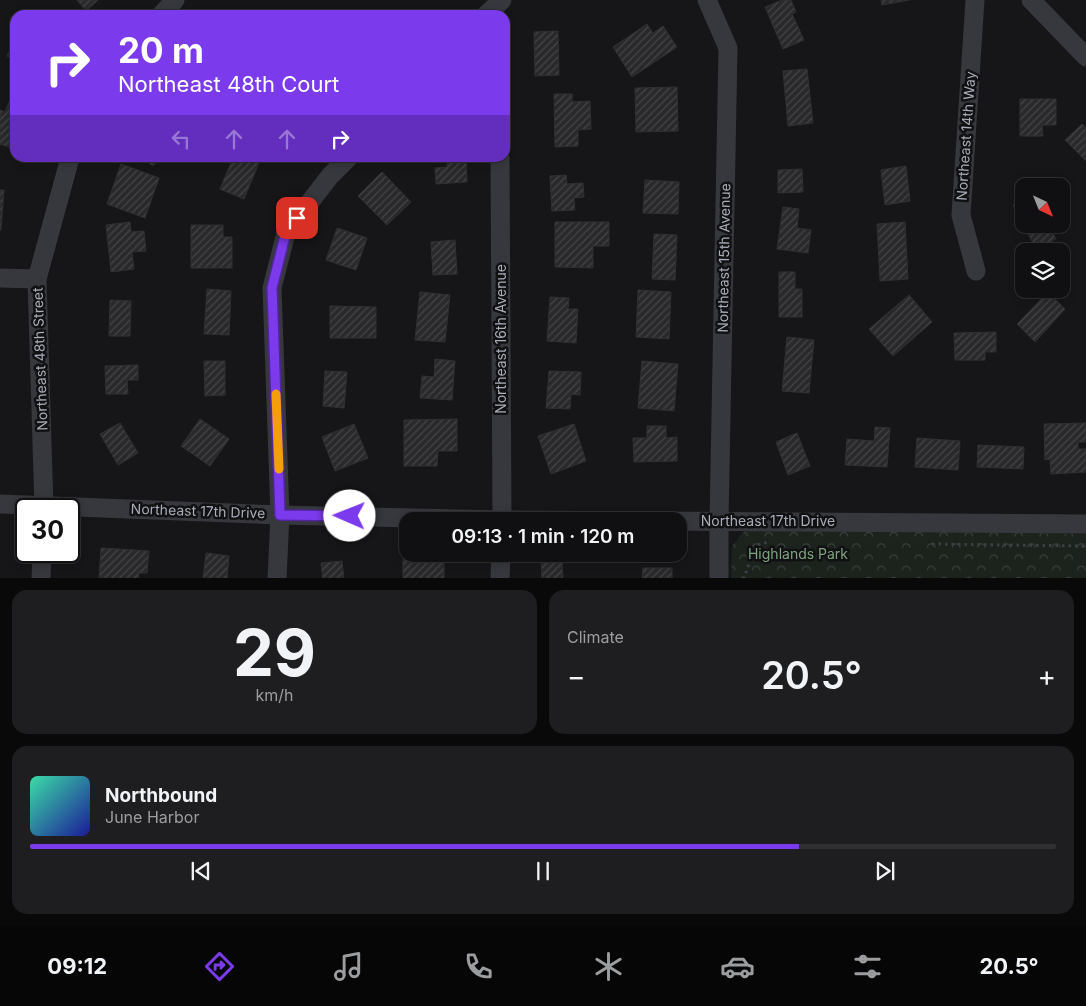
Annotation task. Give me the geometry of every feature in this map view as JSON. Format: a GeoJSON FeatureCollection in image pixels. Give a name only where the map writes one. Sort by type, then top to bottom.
{"type":"FeatureCollection","features":[{"type":"Feature","properties":{"kind":"street"},"geometry":{"type":"LineString","coordinates":[[166,10],[175,0]]}},
{"type":"Feature","properties":{"kind":"street"},"geometry":{"type":"LineString","coordinates":[[491,10],[502,0]]}},
{"type":"Feature","properties":{"kind":"street","name":"Northeast 15th Avenue"},"geometry":{"type":"LineString","coordinates":[[707,0],[728,48],[718,521],[719,578]]}},
{"type":"Feature","properties":{"kind":"street","name":"Northeast 14th Way"},"geometry":{"type":"LineString","coordinates":[[975,0],[961,215],[976,271]]}},
{"type":"Feature","properties":{"kind":"street"},"geometry":{"type":"LineString","coordinates":[[1031,0],[1086,57]]}},
{"type":"Feature","properties":{"kind":"street","name":"Northeast 48th Street"},"geometry":{"type":"LineString","coordinates":[[44,498],[37,279],[69,162]]}},
{"type":"Feature","properties":{"kind":"street"},"geometry":{"type":"LineString","coordinates":[[277,578],[280,515],[272,288],[286,232],[330,176],[344,162]]}},
{"type":"Feature","properties":{"kind":"street","name":"Northeast 16th Avenue"},"geometry":{"type":"LineString","coordinates":[[500,162],[502,512]]}},
{"type":"Feature","properties":{"kind":"street"},"geometry":{"type":"LineString","coordinates":[[0,278],[37,279]]}},
{"type":"Feature","properties":{"kind":"street","name":"Northeast 17th Drive"},"geometry":{"type":"LineString","coordinates":[[0,504],[15,505]]}},
{"type":"Feature","properties":{"kind":"street","name":"Northeast 17th Drive"},"geometry":{"type":"LineString","coordinates":[[80,508],[399,518]]}},
{"type":"Feature","properties":{"kind":"street","name":"Northeast 17th Drive"},"geometry":{"type":"LineString","coordinates":[[687,521],[1086,524]]}},
{"type":"Feature","properties":{"kind":"street"},"geometry":{"type":"LineString","coordinates":[[500,578],[501,562]]}},
{"type":"Feature","properties":{"kind":"street"},"geometry":{"type":"LineString","coordinates":[[41,578],[42,563]]}},
{"type":"Feature","properties":{"kind":"path"},"geometry":{"type":"LineString","coordinates":[[743,578],[754,546],[768,541]]}},
{"type":"Feature","properties":{"kind":"path"},"geometry":{"type":"LineString","coordinates":[[927,544],[1086,546]]}},
{"type":"Feature","properties":{"kind":"green space","name":"Highlands Park"},"geometry":{"type":"Polygon","coordinates":[[[747,528],[1086,534],[1086,578],[731,578],[732,546],[747,528]]]}},
{"type":"Feature","properties":{"kind":"building"},"geometry":{"type":"Polygon","coordinates":[[[77,0],[98,0],[87,10],[77,0]]]}},
{"type":"Feature","properties":{"kind":"building"},"geometry":{"type":"Polygon","coordinates":[[[782,0],[791,0],[796,12],[792,14],[804,40],[783,49],[765,7],[782,0]]]}},
{"type":"Feature","properties":{"kind":"building"},"geometry":{"type":"Polygon","coordinates":[[[881,0],[909,0],[882,5],[881,0]]]}},
{"type":"Feature","properties":{"kind":"building"},"geometry":{"type":"Polygon","coordinates":[[[647,24],[653,33],[663,26],[677,47],[632,77],[613,47],[647,24]]]}},
{"type":"Feature","properties":{"kind":"building"},"geometry":{"type":"Polygon","coordinates":[[[558,31],[559,75],[535,76],[534,32],[558,31]]]}},
{"type":"Feature","properties":{"kind":"building"},"geometry":{"type":"Polygon","coordinates":[[[807,69],[813,123],[788,126],[783,71],[807,69]]]}},
{"type":"Feature","properties":{"kind":"building"},"geometry":{"type":"Polygon","coordinates":[[[677,87],[678,131],[636,132],[635,88],[677,87]]]}},
{"type":"Feature","properties":{"kind":"building"},"geometry":{"type":"Polygon","coordinates":[[[554,94],[572,94],[572,102],[590,101],[591,129],[578,130],[578,146],[555,147],[554,94]]]}},
{"type":"Feature","properties":{"kind":"building"},"geometry":{"type":"Polygon","coordinates":[[[1020,99],[1056,99],[1056,125],[1042,125],[1043,136],[1020,136],[1020,99]]]}},
{"type":"Feature","properties":{"kind":"building"},"geometry":{"type":"Polygon","coordinates":[[[10,100],[10,148],[0,144],[0,110],[5,112],[10,100]]]}},
{"type":"Feature","properties":{"kind":"building"},"geometry":{"type":"Polygon","coordinates":[[[1082,124],[1086,128],[1086,161],[1065,140],[1082,124]]]}},
{"type":"Feature","properties":{"kind":"building"},"geometry":{"type":"Polygon","coordinates":[[[148,162],[156,162],[153,166],[148,162]]]}},
{"type":"Feature","properties":{"kind":"building"},"geometry":{"type":"Polygon","coordinates":[[[231,162],[259,162],[244,199],[220,189],[231,162]]]}},
{"type":"Feature","properties":{"kind":"building"},"geometry":{"type":"Polygon","coordinates":[[[447,162],[466,162],[467,182],[436,184],[435,168],[447,167],[447,162]]]}},
{"type":"Feature","properties":{"kind":"building"},"geometry":{"type":"Polygon","coordinates":[[[121,164],[159,178],[145,218],[107,204],[121,164]]]}},
{"type":"Feature","properties":{"kind":"building"},"geometry":{"type":"Polygon","coordinates":[[[906,166],[910,201],[885,205],[881,170],[906,166]]]}},
{"type":"Feature","properties":{"kind":"building"},"geometry":{"type":"Polygon","coordinates":[[[802,169],[803,192],[778,193],[778,170],[802,169]]]}},
{"type":"Feature","properties":{"kind":"building"},"geometry":{"type":"Polygon","coordinates":[[[382,172],[411,202],[387,225],[358,196],[382,172]]]}},
{"type":"Feature","properties":{"kind":"building"},"geometry":{"type":"Polygon","coordinates":[[[566,175],[567,184],[583,183],[584,197],[574,198],[575,210],[552,211],[550,176],[566,175]]]}},
{"type":"Feature","properties":{"kind":"building"},"geometry":{"type":"Polygon","coordinates":[[[645,180],[679,182],[678,214],[643,213],[645,180]]]}},
{"type":"Feature","properties":{"kind":"building"},"geometry":{"type":"Polygon","coordinates":[[[0,190],[4,190],[1,230],[0,230],[0,190]]]}},
{"type":"Feature","properties":{"kind":"building"},"geometry":{"type":"Polygon","coordinates":[[[783,207],[799,209],[797,228],[811,230],[808,253],[777,249],[783,207]]]}},
{"type":"Feature","properties":{"kind":"building"},"geometry":{"type":"Polygon","coordinates":[[[130,222],[131,232],[144,231],[146,251],[132,252],[134,269],[111,272],[106,225],[130,222]]]}},
{"type":"Feature","properties":{"kind":"building"},"geometry":{"type":"Polygon","coordinates":[[[555,222],[609,222],[609,246],[593,246],[593,268],[555,267],[555,222]]]}},
{"type":"Feature","properties":{"kind":"building"},"geometry":{"type":"Polygon","coordinates":[[[905,222],[908,279],[880,281],[877,224],[905,222]]]}},
{"type":"Feature","properties":{"kind":"building"},"geometry":{"type":"Polygon","coordinates":[[[191,225],[223,225],[223,237],[232,237],[232,268],[191,268],[191,225]]]}},
{"type":"Feature","properties":{"kind":"building"},"geometry":{"type":"Polygon","coordinates":[[[337,228],[367,238],[356,270],[326,260],[337,228]]]}},
{"type":"Feature","properties":{"kind":"building"},"geometry":{"type":"Polygon","coordinates":[[[1028,233],[1053,233],[1056,239],[1048,243],[1033,243],[1028,233]]]}},
{"type":"Feature","properties":{"kind":"building"},"geometry":{"type":"Polygon","coordinates":[[[654,234],[677,235],[675,280],[652,279],[654,234]]]}},
{"type":"Feature","properties":{"kind":"building"},"geometry":{"type":"Polygon","coordinates":[[[455,240],[457,274],[433,275],[431,242],[455,240]]]}},
{"type":"Feature","properties":{"kind":"building"},"geometry":{"type":"Polygon","coordinates":[[[779,272],[795,272],[795,289],[802,289],[802,317],[779,317],[779,272]]]}},
{"type":"Feature","properties":{"kind":"building"},"geometry":{"type":"Polygon","coordinates":[[[207,289],[231,291],[229,335],[204,334],[207,289]]]}},
{"type":"Feature","properties":{"kind":"building"},"geometry":{"type":"Polygon","coordinates":[[[638,290],[671,292],[669,339],[636,337],[638,290]]]}},
{"type":"Feature","properties":{"kind":"building"},"geometry":{"type":"Polygon","coordinates":[[[420,292],[450,295],[445,342],[415,340],[420,292]]]}},
{"type":"Feature","properties":{"kind":"building"},"geometry":{"type":"Polygon","coordinates":[[[909,295],[932,322],[893,356],[869,329],[909,295]]]}},
{"type":"Feature","properties":{"kind":"building"},"geometry":{"type":"Polygon","coordinates":[[[550,297],[569,298],[568,309],[578,309],[576,343],[547,341],[550,297]]]}},
{"type":"Feature","properties":{"kind":"building"},"geometry":{"type":"Polygon","coordinates":[[[1042,298],[1054,298],[1065,309],[1035,342],[1017,324],[1042,298]]]}},
{"type":"Feature","properties":{"kind":"building"},"geometry":{"type":"Polygon","coordinates":[[[110,300],[131,301],[130,336],[109,336],[110,300]]]}},
{"type":"Feature","properties":{"kind":"building"},"geometry":{"type":"Polygon","coordinates":[[[330,306],[376,307],[376,338],[330,338],[330,306]]]}},
{"type":"Feature","properties":{"kind":"building"},"geometry":{"type":"Polygon","coordinates":[[[996,332],[996,352],[985,352],[985,360],[955,360],[954,333],[996,332]]]}},
{"type":"Feature","properties":{"kind":"building"},"geometry":{"type":"Polygon","coordinates":[[[787,337],[814,340],[809,393],[782,391],[787,337]]]}},
{"type":"Feature","properties":{"kind":"building"},"geometry":{"type":"Polygon","coordinates":[[[435,359],[455,361],[452,400],[420,398],[422,376],[434,377],[435,359]]]}},
{"type":"Feature","properties":{"kind":"building"},"geometry":{"type":"Polygon","coordinates":[[[204,361],[225,361],[225,395],[205,396],[204,361]]]}},
{"type":"Feature","properties":{"kind":"building"},"geometry":{"type":"Polygon","coordinates":[[[642,361],[678,364],[674,411],[638,408],[642,361]]]}},
{"type":"Feature","properties":{"kind":"building"},"geometry":{"type":"Polygon","coordinates":[[[138,365],[138,380],[127,380],[128,394],[106,394],[105,366],[138,365]]]}},
{"type":"Feature","properties":{"kind":"building"},"geometry":{"type":"Polygon","coordinates":[[[325,371],[347,372],[344,408],[323,406],[325,371]]]}},
{"type":"Feature","properties":{"kind":"building"},"geometry":{"type":"Polygon","coordinates":[[[549,371],[581,372],[580,395],[571,394],[570,409],[546,408],[549,371]]]}},
{"type":"Feature","properties":{"kind":"building"},"geometry":{"type":"Polygon","coordinates":[[[200,419],[229,439],[210,466],[181,446],[200,419]]]}},
{"type":"Feature","properties":{"kind":"building"},"geometry":{"type":"Polygon","coordinates":[[[457,419],[457,451],[438,451],[437,466],[404,466],[404,420],[457,419]]]}},
{"type":"Feature","properties":{"kind":"building"},"geometry":{"type":"Polygon","coordinates":[[[120,423],[138,453],[118,465],[100,434],[120,423]]]}},
{"type":"Feature","properties":{"kind":"building"},"geometry":{"type":"Polygon","coordinates":[[[1086,423],[1086,442],[1078,442],[1078,449],[1086,449],[1086,472],[1051,474],[1050,459],[1045,460],[1044,424],[1086,423]]]}},
{"type":"Feature","properties":{"kind":"building"},"geometry":{"type":"Polygon","coordinates":[[[354,424],[368,458],[335,471],[322,437],[354,424]]]}},
{"type":"Feature","properties":{"kind":"building"},"geometry":{"type":"Polygon","coordinates":[[[574,424],[586,461],[551,474],[538,436],[574,424]]]}},
{"type":"Feature","properties":{"kind":"building"},"geometry":{"type":"Polygon","coordinates":[[[647,426],[666,426],[666,438],[677,437],[677,461],[634,462],[633,438],[647,438],[647,426]]]}},
{"type":"Feature","properties":{"kind":"building"},"geometry":{"type":"Polygon","coordinates":[[[875,427],[890,428],[887,467],[845,465],[847,439],[874,441],[875,427]]]}},
{"type":"Feature","properties":{"kind":"building"},"geometry":{"type":"Polygon","coordinates":[[[797,433],[810,466],[788,475],[776,442],[797,433]]]}},
{"type":"Feature","properties":{"kind":"building"},"geometry":{"type":"Polygon","coordinates":[[[917,438],[960,441],[958,470],[915,467],[917,438]]]}},
{"type":"Feature","properties":{"kind":"building"},"geometry":{"type":"Polygon","coordinates":[[[978,445],[1024,447],[1023,469],[977,467],[978,445]]]}},
{"type":"Feature","properties":{"kind":"building"},"geometry":{"type":"Polygon","coordinates":[[[101,548],[149,551],[147,573],[139,573],[138,578],[99,578],[101,548]]]}},
{"type":"Feature","properties":{"kind":"building"},"geometry":{"type":"Polygon","coordinates":[[[206,553],[229,556],[227,578],[203,578],[206,553]]]}},
{"type":"Feature","properties":{"kind":"building"},"geometry":{"type":"Polygon","coordinates":[[[342,561],[344,578],[323,578],[321,563],[342,561]]]}},
{"type":"Feature","properties":{"kind":"building"},"geometry":{"type":"Polygon","coordinates":[[[403,562],[444,562],[444,578],[403,578],[403,562]]]}},
{"type":"Feature","properties":{"kind":"building"},"geometry":{"type":"Polygon","coordinates":[[[541,562],[562,562],[563,578],[542,578],[541,562]]]}},
{"type":"Feature","properties":{"kind":"building"},"geometry":{"type":"Polygon","coordinates":[[[643,568],[672,568],[672,578],[642,578],[643,568]]]}},
{"type":"Feature","properties":{"kind":"slow traffic"},"geometry":{"type":"LineString","coordinates":[[276,394],[279,469]]}},
{"type":"Feature","properties":{"kind":"route"},"geometry":{"type":"LineString","coordinates":[[297,218],[286,232],[272,288],[280,515],[350,516]]}}]}
